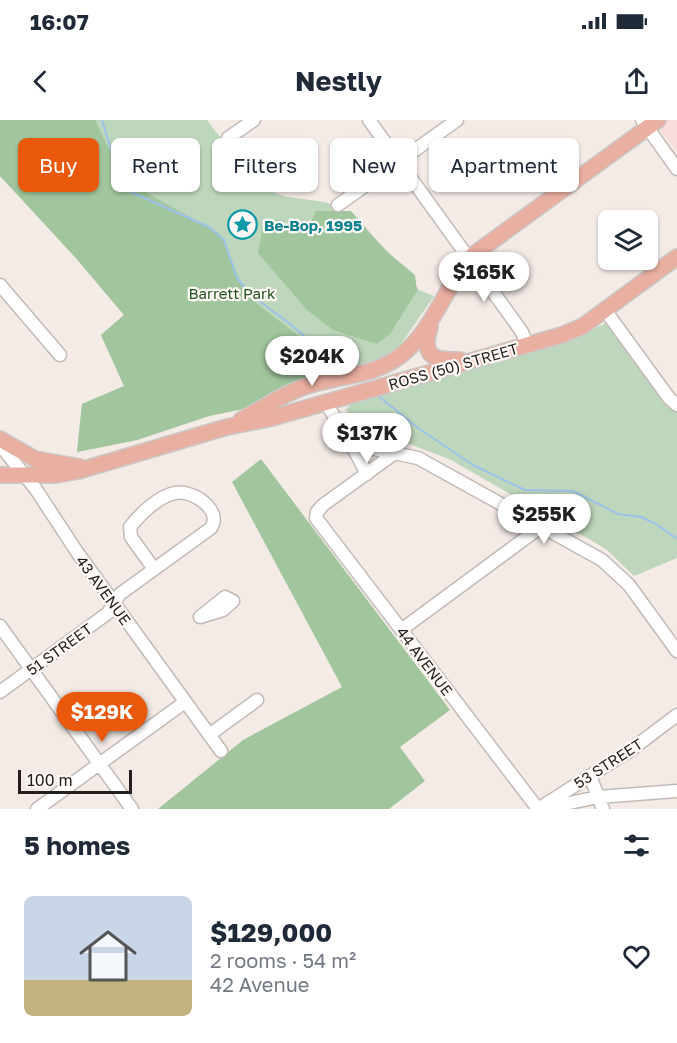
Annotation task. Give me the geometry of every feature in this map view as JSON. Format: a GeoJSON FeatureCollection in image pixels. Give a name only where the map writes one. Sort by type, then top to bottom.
{"type":"FeatureCollection","features":[{"type":"Feature","properties":{"kind":"main road"},"geometry":{"type":"LineString","coordinates":[[227,427],[308,385],[362,374],[382,367],[403,354],[416,342],[470,258],[649,123]]}},
{"type":"Feature","properties":{"kind":"main road","name":"ROSS (50) STREET"},"geometry":{"type":"LineString","coordinates":[[0,475],[56,475],[88,468],[227,427],[326,403],[481,360],[572,331],[605,310],[677,257]]}},
{"type":"Feature","properties":{"kind":"main road"},"geometry":{"type":"LineString","coordinates":[[432,318],[426,343],[432,356],[444,360],[481,360]]}},
{"type":"Feature","properties":{"kind":"main road"},"geometry":{"type":"LineString","coordinates":[[289,394],[305,391],[326,403],[327,394],[336,379]]}},
{"type":"Feature","properties":{"kind":"main road"},"geometry":{"type":"LineString","coordinates":[[0,438],[35,459],[88,468]]}},
{"type":"Feature","properties":{"kind":"street"},"geometry":{"type":"LineString","coordinates":[[228,138],[254,120]]}},
{"type":"Feature","properties":{"kind":"street"},"geometry":{"type":"LineString","coordinates":[[369,120],[382,138]]}},
{"type":"Feature","properties":{"kind":"street"},"geometry":{"type":"LineString","coordinates":[[417,148],[457,120]]}},
{"type":"Feature","properties":{"kind":"street"},"geometry":{"type":"LineString","coordinates":[[649,123],[677,168]]}},
{"type":"Feature","properties":{"kind":"street"},"geometry":{"type":"LineString","coordinates":[[417,186],[522,332],[527,345]]}},
{"type":"Feature","properties":{"kind":"street"},"geometry":{"type":"LineString","coordinates":[[338,205],[356,192]]}},
{"type":"Feature","properties":{"kind":"street"},"geometry":{"type":"LineString","coordinates":[[0,285],[60,355]]}},
{"type":"Feature","properties":{"kind":"street"},"geometry":{"type":"LineString","coordinates":[[605,310],[669,398],[677,405]]}},
{"type":"Feature","properties":{"kind":"street"},"geometry":{"type":"LineString","coordinates":[[326,403],[351,442],[367,474],[395,453]]}},
{"type":"Feature","properties":{"kind":"street"},"geometry":{"type":"LineString","coordinates":[[351,442],[364,448],[418,458],[602,560],[619,573],[677,651]]}},
{"type":"Feature","properties":{"kind":"street","name":"43 AVENUE"},"geometry":{"type":"LineString","coordinates":[[0,445],[25,476],[114,604],[221,751]]}},
{"type":"Feature","properties":{"kind":"street","name":"44 AVENUE"},"geometry":{"type":"LineString","coordinates":[[367,474],[317,512],[318,521],[538,809]]}},
{"type":"Feature","properties":{"kind":"street","name":"51 STREET"},"geometry":{"type":"LineString","coordinates":[[0,692],[108,614],[120,594],[214,525],[211,511],[195,496],[179,492],[167,495],[130,527],[131,537],[154,569]]}},
{"type":"Feature","properties":{"kind":"street"},"geometry":{"type":"LineString","coordinates":[[401,630],[543,526]]}},
{"type":"Feature","properties":{"kind":"street"},"geometry":{"type":"LineString","coordinates":[[0,626],[132,809]]}},
{"type":"Feature","properties":{"kind":"street"},"geometry":{"type":"LineString","coordinates":[[209,735],[257,700]]}},
{"type":"Feature","properties":{"kind":"street"},"geometry":{"type":"LineString","coordinates":[[37,809],[185,702]]}},
{"type":"Feature","properties":{"kind":"street","name":"53 STREET"},"geometry":{"type":"LineString","coordinates":[[538,809],[637,745],[677,715]]}},
{"type":"Feature","properties":{"kind":"street"},"geometry":{"type":"LineString","coordinates":[[590,776],[603,809]]}},
{"type":"Feature","properties":{"kind":"street"},"geometry":{"type":"LineString","coordinates":[[538,809],[598,796],[677,791]]}},
{"type":"Feature","properties":{"kind":"shaded area"},"geometry":{"type":"Polygon","coordinates":[[[653,120],[677,120],[677,152],[663,134],[653,120]]]}},
{"type":"Feature","properties":{"kind":"green space","name":"Barrett Park"},"geometry":{"type":"Polygon","coordinates":[[[0,120],[207,120],[221,138],[212,138],[212,192],[272,192],[331,204],[352,217],[379,242],[404,269],[419,290],[434,296],[399,347],[382,358],[295,383],[243,409],[209,416],[137,440],[77,452],[82,404],[124,386],[101,335],[124,315],[75,257],[0,176],[0,120]]]}},
{"type":"Feature","properties":{"kind":"green space"},"geometry":{"type":"Polygon","coordinates":[[[0,120],[95,120],[111,153],[111,192],[145,192],[220,234],[247,296],[343,370],[295,383],[243,409],[209,416],[137,440],[77,452],[82,404],[124,386],[101,335],[124,315],[75,257],[0,176],[0,120]]]}},
{"type":"Feature","properties":{"kind":"green space"},"geometry":{"type":"Polygon","coordinates":[[[316,211],[351,211],[385,250],[415,275],[417,291],[390,334],[377,344],[333,330],[307,310],[258,253],[264,220],[281,220],[287,231],[309,226],[316,211]]]}},
{"type":"Feature","properties":{"kind":"green space"},"geometry":{"type":"Polygon","coordinates":[[[606,323],[667,407],[677,411],[677,558],[634,576],[606,549],[451,460],[407,443],[364,436],[353,427],[346,409],[357,398],[568,342],[606,323]]]}},
{"type":"Feature","properties":{"kind":"green space"},"geometry":{"type":"Polygon","coordinates":[[[261,459],[450,710],[400,747],[425,781],[389,809],[158,809],[243,740],[342,687],[232,482],[261,459]]]}},
{"type":"Feature","properties":{"kind":"waterway"},"geometry":{"type":"LineString","coordinates":[[102,120],[115,162],[131,192],[209,227],[224,240],[237,278],[251,295],[289,323],[345,371]]}},
{"type":"Feature","properties":{"kind":"waterway"},"geometry":{"type":"LineString","coordinates":[[376,394],[418,428],[473,465],[525,490],[573,491],[618,514],[641,517],[656,524],[677,539]]}},
{"type":"Feature","properties":{"kind":"place","name":"Be-Bop, 1995"},"geometry":{"type":"Point","coordinates":[243,225]}}]}
